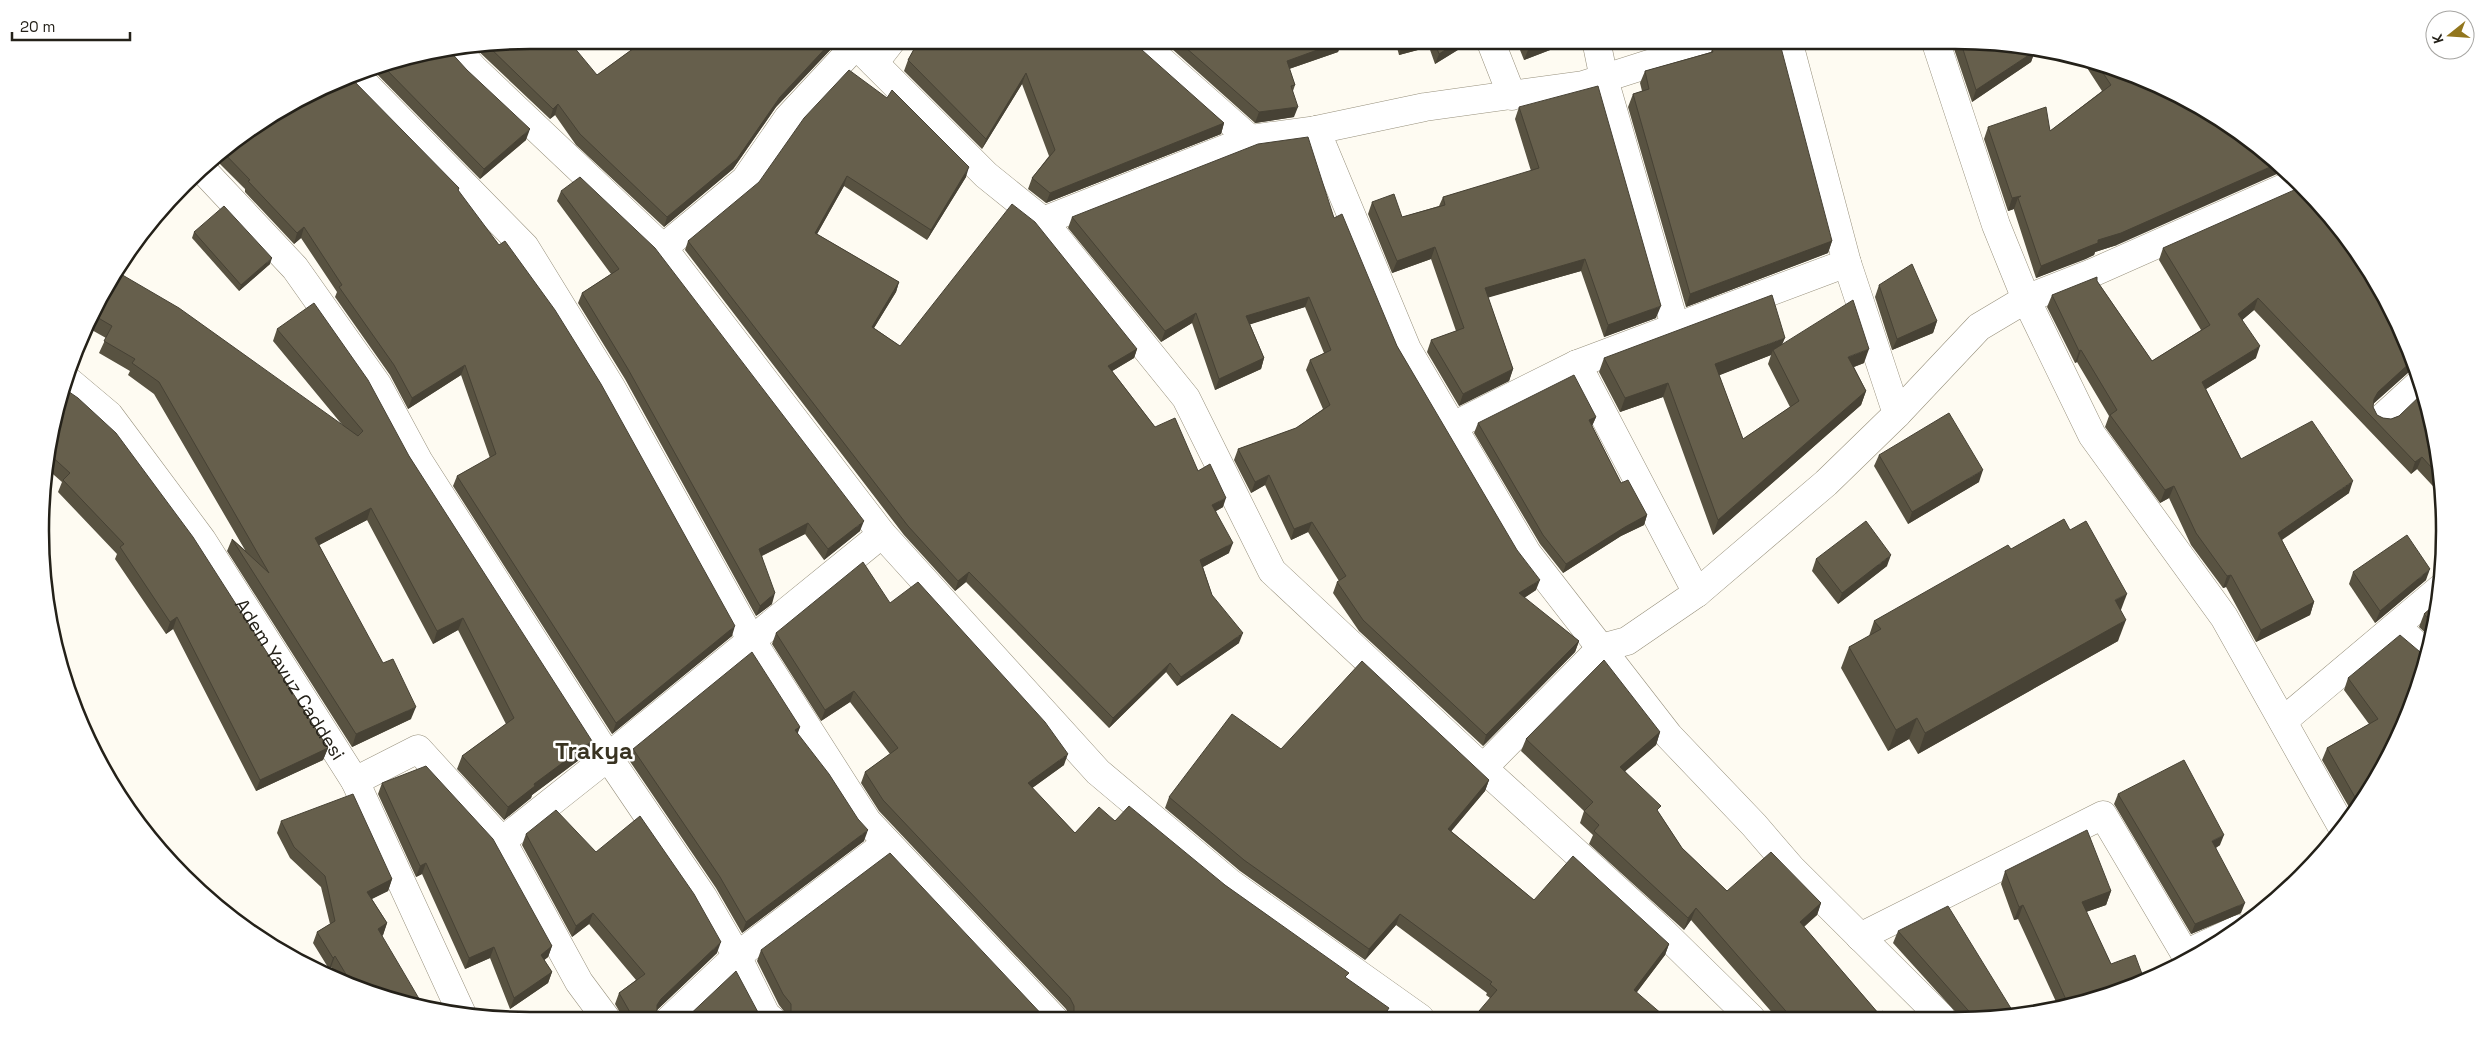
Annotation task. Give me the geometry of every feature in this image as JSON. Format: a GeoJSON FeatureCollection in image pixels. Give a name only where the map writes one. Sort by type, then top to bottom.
{"type":"FeatureCollection","features":[{"type":"Feature","properties":{"kind":"street"},"geometry":{"type":"LineString","coordinates":[[1148,49],[1250,139]]}},
{"type":"Feature","properties":{"kind":"street"},"geometry":{"type":"LineString","coordinates":[[1494,49],[1512,96]]}},
{"type":"Feature","properties":{"kind":"street"},"geometry":{"type":"LineString","coordinates":[[1598,49],[1604,79],[1675,326]]}},
{"type":"Feature","properties":{"kind":"street"},"geometry":{"type":"LineString","coordinates":[[1043,220],[1250,139],[1316,130],[1425,107],[1583,85],[1696,49]]}},
{"type":"Feature","properties":{"kind":"street"},"geometry":{"type":"LineString","coordinates":[[1790,49],[1847,263],[1897,414]]}},
{"type":"Feature","properties":{"kind":"street"},"geometry":{"type":"LineString","coordinates":[[1938,49],[1996,225],[2026,299],[2092,435],[2224,617],[2339,821]]}},
{"type":"Feature","properties":{"kind":"street"},"geometry":{"type":"LineString","coordinates":[[664,248],[745,180],[788,118],[859,50],[986,175],[1043,220],[1186,398],[1272,572],[1658,927],[1745,1012]]}},
{"type":"Feature","properties":{"kind":"street"},"geometry":{"type":"LineString","coordinates":[[460,54],[664,248],[882,534],[1098,772],[1230,883],[1412,1012]]}},
{"type":"Feature","properties":{"kind":"street"},"geometry":{"type":"LineString","coordinates":[[361,80],[525,247],[612,387],[752,641],[867,821],[1047,1012]]}},
{"type":"Feature","properties":{"kind":"street"},"geometry":{"type":"LineString","coordinates":[[1316,130],[1407,349],[1527,553],[1668,736],[1754,825],[1791,868],[1936,1012]]}},
{"type":"Feature","properties":{"kind":"street"},"geometry":{"type":"LineString","coordinates":[[206,175],[295,268],[377,384],[418,460],[608,757],[703,897],[737,956],[765,1012]]}},
{"type":"Feature","properties":{"kind":"street"},"geometry":{"type":"LineString","coordinates":[[1483,768],[1602,648],[1627,642],[1697,593],[1826,483],[1897,414],[1979,327],[2026,299],[2092,273],[2290,185]]}},
{"type":"Feature","properties":{"kind":"street"},"geometry":{"type":"LineString","coordinates":[[1453,426],[1576,364],[1847,263]]}},
{"type":"Feature","properties":{"kind":"street"},"geometry":{"type":"LineString","coordinates":[[1576,364],[1697,593]]}},
{"type":"Feature","properties":{"kind":"street","name":"Adem Yavuz Caddesi"},"geometry":{"type":"LineString","coordinates":[[72,384],[109,415],[202,540],[356,781],[459,1006]]}},
{"type":"Feature","properties":{"kind":"street"},"geometry":{"type":"LineString","coordinates":[[2384,416],[2415,388]]}},
{"type":"Feature","properties":{"kind":"street"},"geometry":{"type":"LineString","coordinates":[[502,841],[752,641],[882,534]]}},
{"type":"Feature","properties":{"kind":"street"},"geometry":{"type":"LineString","coordinates":[[2283,721],[2431,596]]}},
{"type":"Feature","properties":{"kind":"street"},"geometry":{"type":"LineString","coordinates":[[2397,626],[2421,649]]}},
{"type":"Feature","properties":{"kind":"street"},"geometry":{"type":"LineString","coordinates":[[356,781],[418,749],[502,841],[579,982],[601,1012]]}},
{"type":"Feature","properties":{"kind":"street"},"geometry":{"type":"LineString","coordinates":[[1860,937],[2103,815],[2184,954]]}},
{"type":"Feature","properties":{"kind":"street"},"geometry":{"type":"LineString","coordinates":[[678,1012],[737,956],[887,843]]}},
{"type":"Feature","properties":{"kind":"building"},"geometry":{"type":"Polygon","coordinates":[[[575,49],[597,75],[633,49],[825,49],[780,97],[737,159],[667,217],[580,134],[558,104],[553,109],[493,51],[575,49]]]}},
{"type":"Feature","properties":{"kind":"building"},"geometry":{"type":"Polygon","coordinates":[[[914,49],[1140,49],[1224,123],[1050,193],[1032,178],[1055,150],[1026,73],[986,139],[908,60],[914,49]]]}},
{"type":"Feature","properties":{"kind":"building"},"geometry":{"type":"Polygon","coordinates":[[[1187,49],[1320,49],[1287,61],[1295,85],[1291,86],[1298,107],[1259,112],[1187,49]]]}},
{"type":"Feature","properties":{"kind":"building"},"geometry":{"type":"Polygon","coordinates":[[[1437,49],[1447,49],[1439,54],[1437,49]]]}},
{"type":"Feature","properties":{"kind":"building"},"geometry":{"type":"Polygon","coordinates":[[[1712,49],[1781,49],[1832,241],[1690,294],[1633,94],[1649,89],[1645,71],[1713,52],[1712,49]]]}},
{"type":"Feature","properties":{"kind":"building"},"geometry":{"type":"Polygon","coordinates":[[[1963,49],[2029,55],[1976,90],[1963,49]]]}},
{"type":"Feature","properties":{"kind":"building"},"geometry":{"type":"Polygon","coordinates":[[[454,55],[530,129],[484,169],[387,71],[454,55]]]}},
{"type":"Feature","properties":{"kind":"building"},"geometry":{"type":"Polygon","coordinates":[[[849,70],[887,98],[892,90],[969,167],[931,230],[847,176],[815,233],[899,282],[872,327],[900,346],[1012,204],[1035,222],[1137,349],[1108,366],[1155,427],[1175,418],[1198,471],[1210,464],[1226,498],[1212,505],[1233,543],[1200,560],[1212,595],[1243,633],[1181,677],[1170,663],[1113,718],[969,572],[958,581],[908,526],[688,241],[759,182],[804,118],[849,70]]]}},
{"type":"Feature","properties":{"kind":"building"},"geometry":{"type":"Polygon","coordinates":[[[2102,72],[2139,85],[2195,113],[2248,148],[2271,167],[2121,233],[2098,240],[2098,243],[2041,266],[2018,198],[2021,196],[2012,198],[1988,127],[2046,107],[2050,131],[2111,85],[2102,72]]]}},
{"type":"Feature","properties":{"kind":"building"},"geometry":{"type":"Polygon","coordinates":[[[355,82],[459,188],[458,190],[499,245],[505,241],[555,310],[601,384],[735,626],[616,723],[457,476],[496,454],[465,365],[412,398],[394,365],[339,287],[342,285],[304,227],[297,233],[248,181],[250,180],[227,156],[290,113],[317,98],[355,82]]]}},
{"type":"Feature","properties":{"kind":"building"},"geometry":{"type":"Polygon","coordinates":[[[1598,86],[1661,306],[1608,325],[1585,259],[1485,288],[1513,369],[1463,394],[1431,340],[1464,328],[1435,247],[1397,261],[1372,202],[1394,194],[1402,217],[1445,205],[1443,197],[1539,168],[1519,107],[1598,86]]]}},
{"type":"Feature","properties":{"kind":"building"},"geometry":{"type":"Polygon","coordinates":[[[1308,137],[1334,218],[1342,214],[1397,346],[1517,550],[1540,580],[1519,593],[1579,641],[1486,735],[1363,620],[1337,582],[1346,576],[1312,522],[1294,529],[1269,475],[1255,482],[1238,449],[1296,428],[1330,405],[1310,360],[1331,350],[1309,297],[1246,316],[1264,358],[1219,379],[1196,313],[1165,331],[1072,217],[1258,144],[1308,137]]]}},
{"type":"Feature","properties":{"kind":"building"},"geometry":{"type":"Polygon","coordinates":[[[580,177],[655,248],[864,521],[828,549],[808,523],[759,549],[775,593],[760,606],[628,369],[582,293],[619,269],[561,191],[580,177]]]}},
{"type":"Feature","properties":{"kind":"building"},"geometry":{"type":"Polygon","coordinates":[[[2295,190],[2337,237],[2355,263],[2387,317],[2407,365],[2378,392],[2374,399],[2373,407],[2377,415],[2391,419],[2399,416],[2418,398],[2420,406],[2432,468],[2422,457],[2415,462],[2258,298],[2238,314],[2260,346],[2202,382],[2241,459],[2312,421],[2353,481],[2278,533],[2314,602],[2261,630],[2231,575],[2227,576],[2196,533],[2174,486],[2165,490],[2110,415],[2117,410],[2081,350],[2079,351],[2052,295],[2097,277],[2097,281],[2152,361],[2210,325],[2163,248],[2295,190]]]}},
{"type":"Feature","properties":{"kind":"building"},"geometry":{"type":"Polygon","coordinates":[[[224,206],[272,258],[241,285],[194,232],[224,206]]]}},
{"type":"Feature","properties":{"kind":"building"},"geometry":{"type":"Polygon","coordinates":[[[1912,264],[1937,321],[1897,339],[1879,285],[1912,264]]]}},
{"type":"Feature","properties":{"kind":"building"},"geometry":{"type":"Polygon","coordinates":[[[122,275],[179,308],[358,436],[363,431],[277,329],[314,303],[368,380],[409,456],[592,741],[534,784],[535,786],[508,807],[462,756],[514,718],[463,618],[437,631],[371,508],[315,538],[383,663],[393,659],[416,707],[356,734],[232,539],[269,573],[159,382],[132,363],[135,359],[104,341],[112,326],[98,318],[122,275]]]}},
{"type":"Feature","properties":{"kind":"building"},"geometry":{"type":"Polygon","coordinates":[[[1772,295],[1785,338],[1715,364],[1743,439],[1799,401],[1773,350],[1853,300],[1869,349],[1848,357],[1866,391],[1718,520],[1668,383],[1625,398],[1604,358],[1772,295]]]}},
{"type":"Feature","properties":{"kind":"building"},"geometry":{"type":"Polygon","coordinates":[[[1574,375],[1596,417],[1589,420],[1621,483],[1628,480],[1647,515],[1566,564],[1543,535],[1478,423],[1574,375]]]}},
{"type":"Feature","properties":{"kind":"building"},"geometry":{"type":"Polygon","coordinates":[[[69,392],[116,433],[193,537],[328,748],[260,780],[177,617],[170,622],[120,547],[124,544],[63,480],[70,473],[54,459],[69,392]]]}},
{"type":"Feature","properties":{"kind":"building"},"geometry":{"type":"Polygon","coordinates":[[[1949,413],[1983,470],[1912,512],[1879,455],[1949,413]]]}},
{"type":"Feature","properties":{"kind":"building"},"geometry":{"type":"Polygon","coordinates":[[[2064,519],[2070,530],[2086,521],[2127,594],[2115,600],[2126,620],[1925,733],[1917,718],[1896,730],[1849,647],[1881,629],[1874,621],[2008,545],[2011,549],[2064,519]]]}},
{"type":"Feature","properties":{"kind":"building"},"geometry":{"type":"Polygon","coordinates":[[[1866,521],[1891,555],[1842,593],[1816,559],[1866,521]]]}},
{"type":"Feature","properties":{"kind":"building"},"geometry":{"type":"Polygon","coordinates":[[[2407,535],[2430,569],[2380,611],[2353,572],[2407,535]]]}},
{"type":"Feature","properties":{"kind":"building"},"geometry":{"type":"Polygon","coordinates":[[[863,562],[890,603],[918,582],[1045,722],[1068,754],[1028,783],[1075,833],[1099,807],[1115,821],[1129,806],[1225,885],[1349,973],[1345,977],[1389,1008],[1388,1012],[1074,1012],[1074,1006],[1070,998],[883,800],[865,772],[898,748],[854,691],[825,710],[776,633],[863,562]]]}},
{"type":"Feature","properties":{"kind":"building"},"geometry":{"type":"Polygon","coordinates":[[[2429,609],[2428,618],[2424,614],[2429,609]]]}},
{"type":"Feature","properties":{"kind":"building"},"geometry":{"type":"Polygon","coordinates":[[[2400,635],[2421,652],[2400,715],[2387,744],[2355,798],[2327,748],[2378,719],[2348,678],[2400,635]]]}},
{"type":"Feature","properties":{"kind":"building"},"geometry":{"type":"Polygon","coordinates":[[[752,652],[800,727],[795,730],[829,774],[858,819],[868,830],[746,922],[720,877],[633,749],[752,652]]]}},
{"type":"Feature","properties":{"kind":"building"},"geometry":{"type":"Polygon","coordinates":[[[1604,660],[1660,732],[1620,767],[1661,806],[1657,810],[1682,848],[1727,891],[1771,852],[1821,903],[1800,922],[1877,1012],[1787,1012],[1696,908],[1688,918],[1594,831],[1599,825],[1584,811],[1593,802],[1526,739],[1604,660]]]}},
{"type":"Feature","properties":{"kind":"building"},"geometry":{"type":"Polygon","coordinates":[[[1362,661],[1489,780],[1448,829],[1534,900],[1573,856],[1669,944],[1634,990],[1660,1012],[1478,1012],[1497,990],[1490,984],[1492,982],[1400,914],[1369,949],[1244,860],[1169,797],[1232,714],[1281,749],[1362,661]]]}},
{"type":"Feature","properties":{"kind":"building"},"geometry":{"type":"Polygon","coordinates":[[[2184,760],[2224,835],[2212,841],[2245,903],[2195,924],[2118,794],[2184,760]]]}},
{"type":"Feature","properties":{"kind":"building"},"geometry":{"type":"Polygon","coordinates":[[[426,766],[493,839],[552,946],[541,955],[552,972],[514,998],[494,947],[469,958],[426,863],[420,866],[382,783],[426,766]]]}},
{"type":"Feature","properties":{"kind":"building"},"geometry":{"type":"Polygon","coordinates":[[[353,794],[392,879],[367,892],[387,923],[378,929],[419,999],[347,976],[317,932],[335,921],[325,876],[294,847],[281,821],[353,794]]]}},
{"type":"Feature","properties":{"kind":"building"},"geometry":{"type":"Polygon","coordinates":[[[556,810],[596,852],[640,816],[694,894],[721,942],[661,999],[657,1005],[657,1012],[630,1012],[619,993],[645,974],[593,913],[576,926],[526,834],[556,810]]]}},
{"type":"Feature","properties":{"kind":"building"},"geometry":{"type":"Polygon","coordinates":[[[2087,830],[2111,891],[2082,902],[2111,964],[2135,955],[2142,975],[2109,987],[2066,999],[2023,905],[2019,907],[2005,871],[2087,830]]]}},
{"type":"Feature","properties":{"kind":"building"},"geometry":{"type":"Polygon","coordinates":[[[890,853],[1039,1012],[791,1012],[791,1004],[783,994],[761,950],[890,853]]]}},
{"type":"Feature","properties":{"kind":"building"},"geometry":{"type":"Polygon","coordinates":[[[1948,906],[2011,1009],[1969,1012],[1898,931],[1948,906]]]}},
{"type":"Feature","properties":{"kind":"building"},"geometry":{"type":"Polygon","coordinates":[[[736,971],[758,1012],[693,1012],[736,971]]]}},
{"type":"Feature","properties":{"kind":"district","name":"Trakya"},"geometry":{"type":"Point","coordinates":[594,750]}}]}
